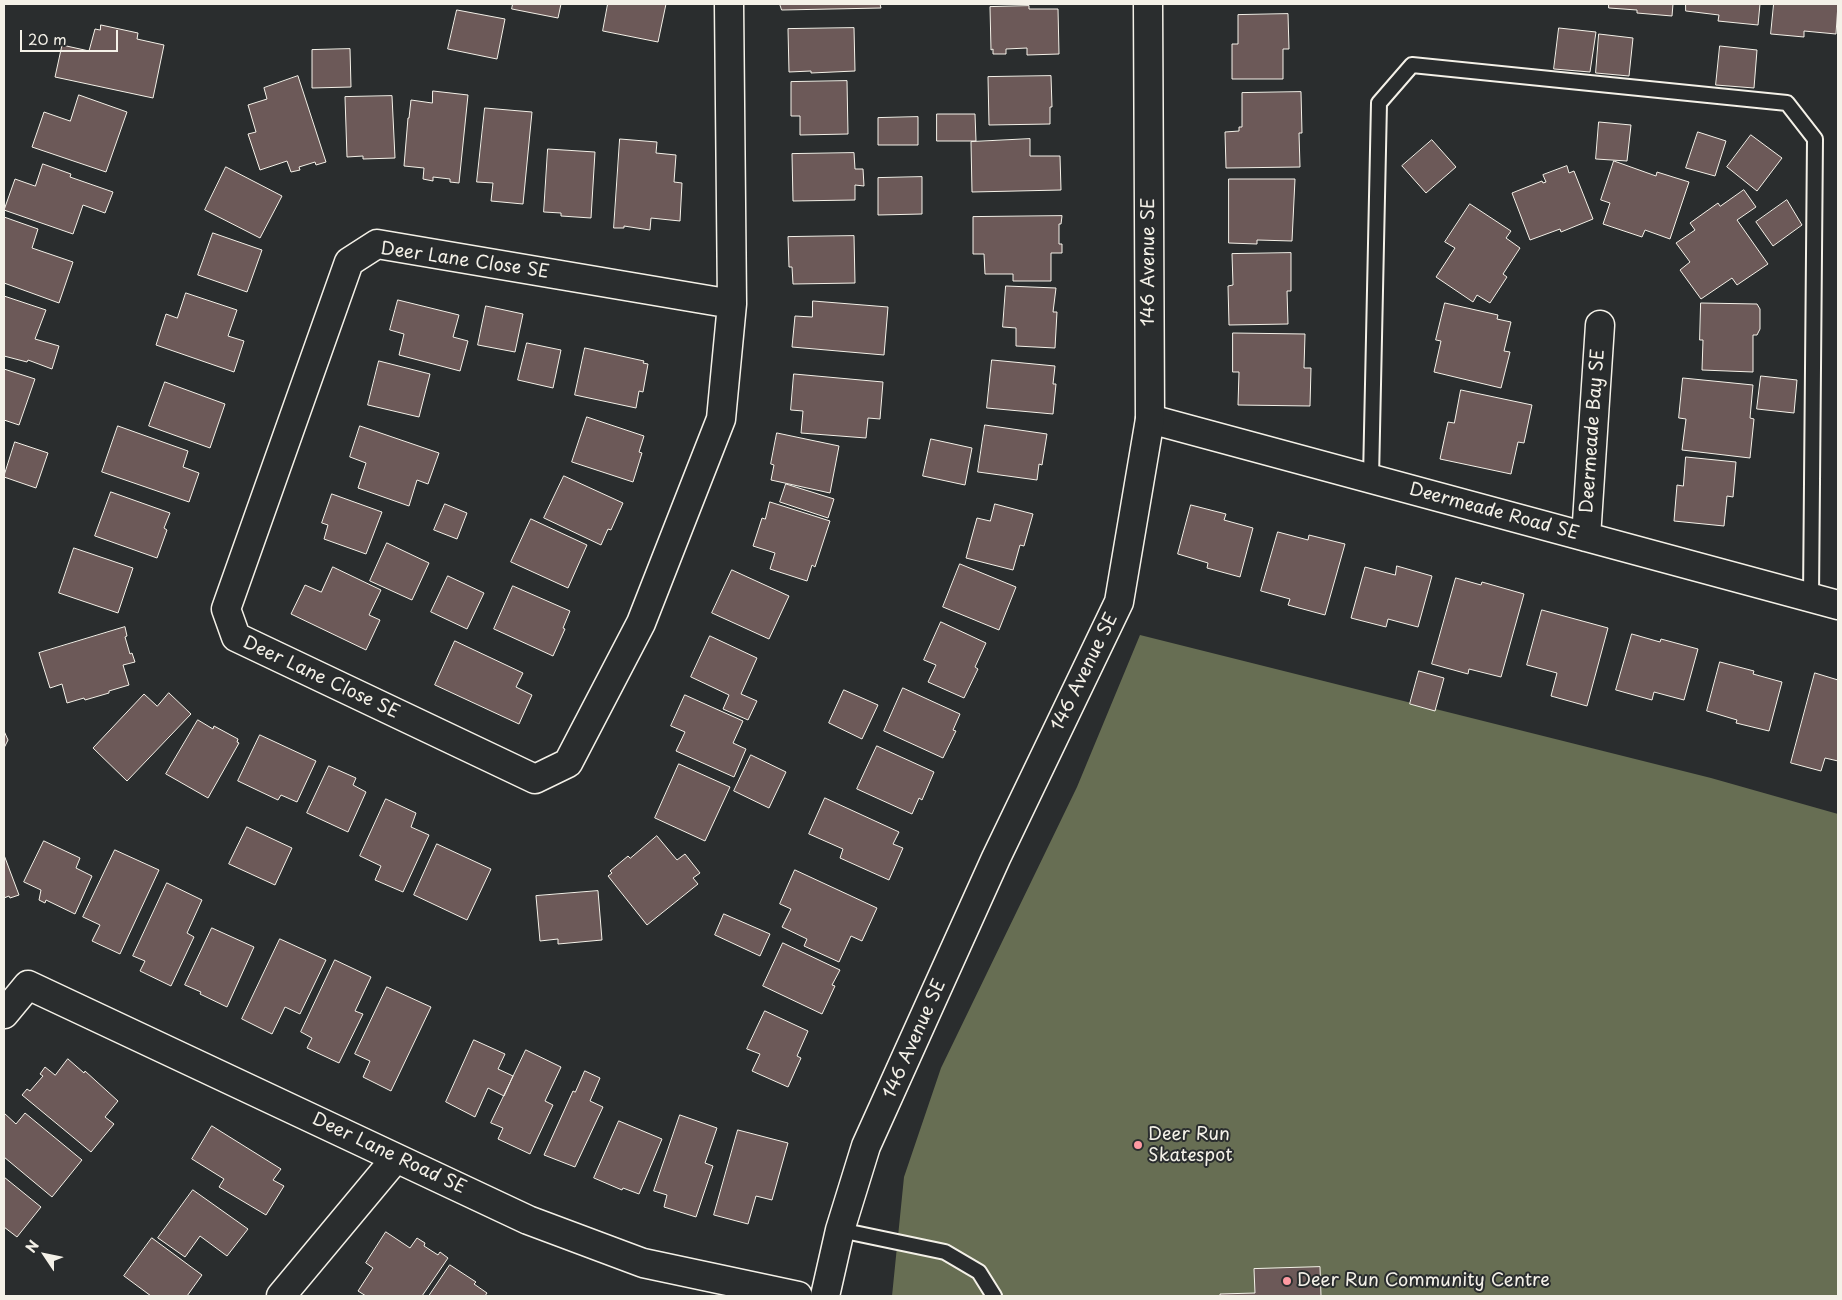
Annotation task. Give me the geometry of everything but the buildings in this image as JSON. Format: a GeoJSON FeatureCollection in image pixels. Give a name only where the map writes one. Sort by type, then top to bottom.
{"type":"FeatureCollection","features":[{"type":"Feature","properties":{"kind":"street","name":"Deer Lane Close SE"},"geometry":{"type":"LineString","coordinates":[[729,4],[732,304],[721,419],[641,624],[568,763],[535,779],[236,637],[226,609],[349,262],[378,244],[732,304]]}},
{"type":"Feature","properties":{"kind":"street","name":"146 Avenue SE"},"geometry":{"type":"LineString","coordinates":[[826,1296],[840,1230],[866,1146],[996,858],[1119,602],[1150,419],[1148,4]]}},
{"type":"Feature","properties":{"kind":"street","name":"Deermeade Bay SE"},"geometry":{"type":"LineString","coordinates":[[1586,537],[1600,325]]}},
{"type":"Feature","properties":{"kind":"street","name":"Deermeade Road SE"},"geometry":{"type":"LineString","coordinates":[[1150,419],[1838,605]]}},
{"type":"Feature","properties":{"kind":"street","name":"Deer Lane Road SE"},"geometry":{"type":"LineString","coordinates":[[4,1014],[28,985],[528,1220],[643,1263],[798,1296]]}},
{"type":"Feature","properties":{"kind":"street"},"geometry":{"type":"LineString","coordinates":[[282,1296],[396,1158]]}},
{"type":"Feature","properties":{"kind":"lane"},"geometry":{"type":"LineString","coordinates":[[1371,478],[1379,103],[1412,65],[1786,103],[1814,139],[1811,598]]}},
{"type":"Feature","properties":{"kind":"lane"},"geometry":{"type":"LineString","coordinates":[[840,1230],[945,1252],[979,1272],[994,1296]]}},
{"type":"Feature","properties":{"kind":"green space"},"geometry":{"type":"Polygon","coordinates":[[[1140,635],[1711,778],[1838,814],[1838,1296],[892,1296],[904,1177],[941,1068],[1077,787],[1140,635]]]}},
{"type":"Feature","properties":{"kind":"place","name":"Deer Run Skatespot"},"geometry":{"type":"Point","coordinates":[1138,1145]}},
{"type":"Feature","properties":{"kind":"place","name":"Deer Run Community Centre"},"geometry":{"type":"Point","coordinates":[1287,1281]}}]}
